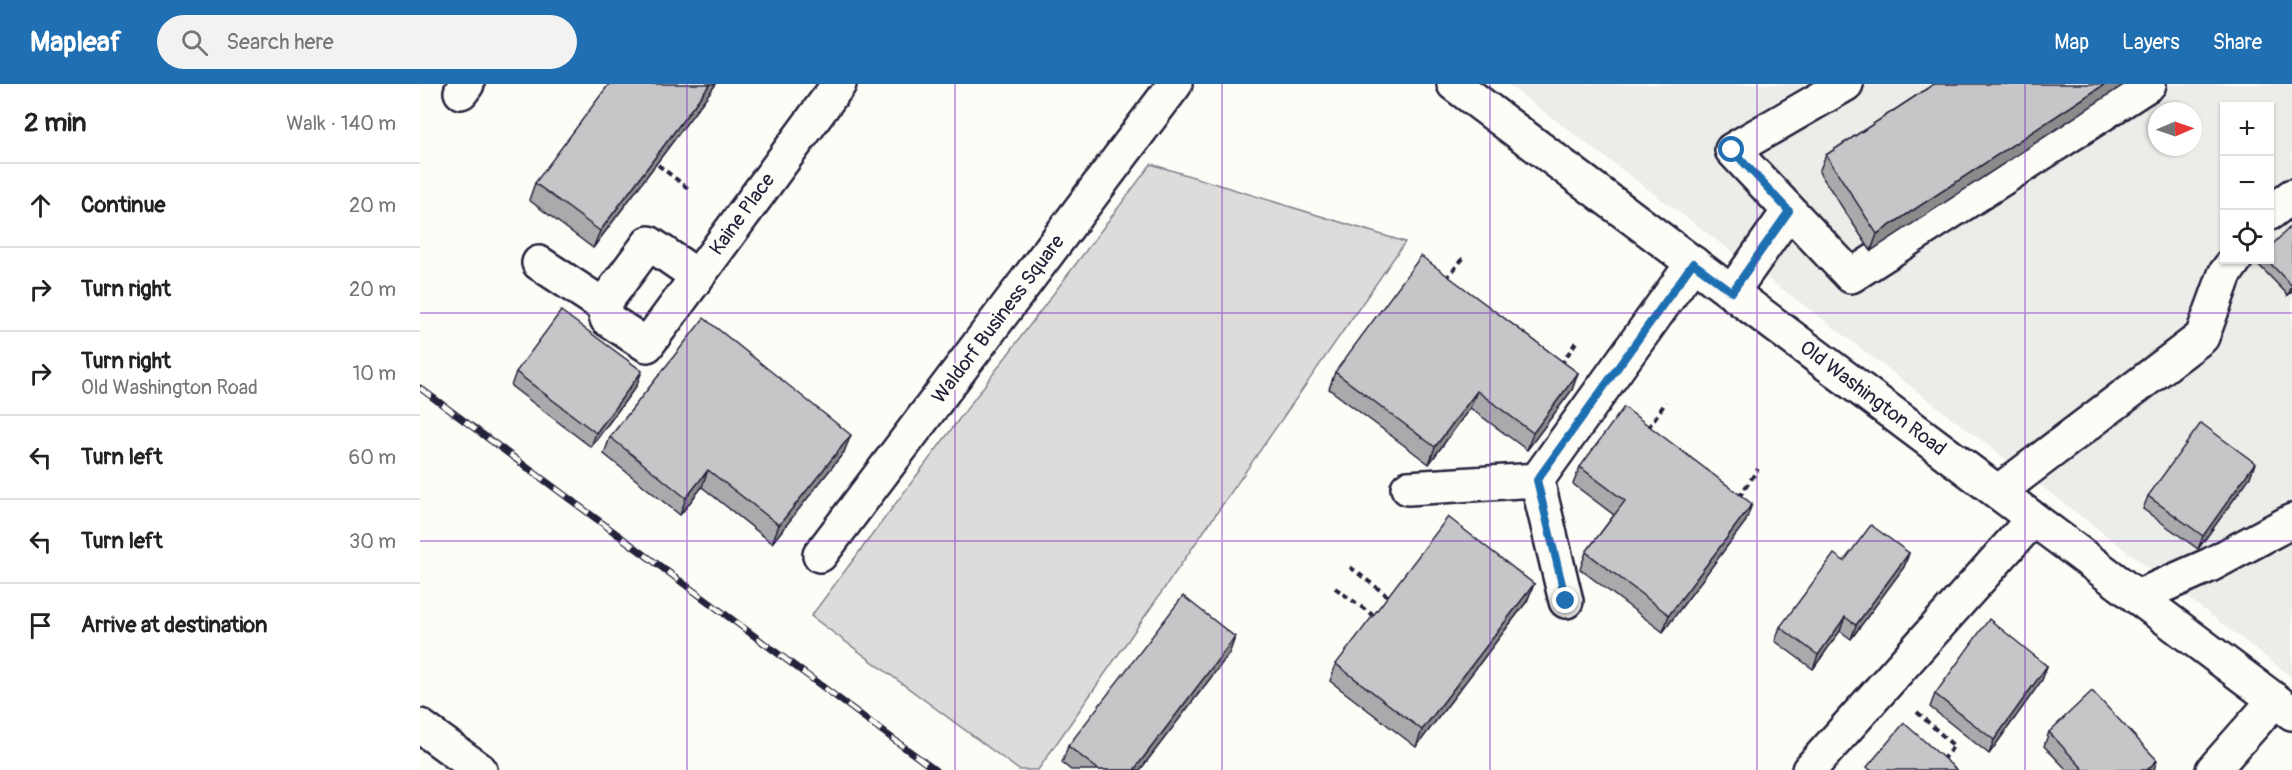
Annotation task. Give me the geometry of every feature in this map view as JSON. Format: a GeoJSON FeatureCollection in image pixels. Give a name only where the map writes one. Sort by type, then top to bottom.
{"type":"FeatureCollection","features":[{"type":"Feature","properties":{"kind":"main road","name":"Kaine Place"},"geometry":{"type":"LineString","coordinates":[[603,305],[607,319],[647,345],[839,84]]}},
{"type":"Feature","properties":{"kind":"main road","name":"Waldorf Business Square"},"geometry":{"type":"LineString","coordinates":[[820,555],[1175,84]]}},
{"type":"Feature","properties":{"kind":"main road","name":"Old Washington Road"},"geometry":{"type":"LineString","coordinates":[[1454,84],[2283,706]]}},
{"type":"Feature","properties":{"kind":"main road"},"geometry":{"type":"LineString","coordinates":[[1846,84],[1732,150],[1851,276],[2149,84]]}},
{"type":"Feature","properties":{"kind":"main road"},"geometry":{"type":"LineString","coordinates":[[2274,210],[2292,196]]}},
{"type":"Feature","properties":{"kind":"main road"},"geometry":{"type":"LineString","coordinates":[[1732,292],[1789,211]]}},
{"type":"Feature","properties":{"kind":"main road"},"geometry":{"type":"LineString","coordinates":[[539,263],[603,305],[649,243],[697,276]]}},
{"type":"Feature","properties":{"kind":"main road"},"geometry":{"type":"LineString","coordinates":[[1566,601],[1537,480],[1693,263]]}},
{"type":"Feature","properties":{"kind":"main road"},"geometry":{"type":"LineString","coordinates":[[1998,492],[2202,337],[2225,274],[2232,264]]}},
{"type":"Feature","properties":{"kind":"main road"},"geometry":{"type":"LineString","coordinates":[[1408,488],[1537,480]]}},
{"type":"Feature","properties":{"kind":"main road"},"geometry":{"type":"LineString","coordinates":[[1809,770],[2033,519]]}},
{"type":"Feature","properties":{"kind":"main road"},"geometry":{"type":"LineString","coordinates":[[2137,597],[2210,565],[2292,521]]}},
{"type":"Feature","properties":{"kind":"main road"},"geometry":{"type":"LineString","coordinates":[[2213,770],[2283,706]]}},
{"type":"Feature","properties":{"kind":"main road"},"geometry":{"type":"LineString","coordinates":[[420,726],[480,770]]}},
{"type":"Feature","properties":{"kind":"path"},"geometry":{"type":"LineString","coordinates":[[658,165],[689,189]]}},
{"type":"Feature","properties":{"kind":"path"},"geometry":{"type":"LineString","coordinates":[[1439,286],[1466,256]]}},
{"type":"Feature","properties":{"kind":"path"},"geometry":{"type":"LineString","coordinates":[[1560,366],[1578,339]]}},
{"type":"Feature","properties":{"kind":"path"},"geometry":{"type":"LineString","coordinates":[[1647,429],[1666,402]]}},
{"type":"Feature","properties":{"kind":"path"},"geometry":{"type":"LineString","coordinates":[[1734,506],[1758,469]]}},
{"type":"Feature","properties":{"kind":"path"},"geometry":{"type":"LineString","coordinates":[[1350,567],[1389,597]]}},
{"type":"Feature","properties":{"kind":"path"},"geometry":{"type":"LineString","coordinates":[[1335,588],[1374,616]]}},
{"type":"Feature","properties":{"kind":"path"},"geometry":{"type":"LineString","coordinates":[[1917,712],[1954,746],[1935,768]]}},
{"type":"Feature","properties":{"kind":"path"},"geometry":{"type":"LineString","coordinates":[[1932,755],[1940,763]]}},
{"type":"Feature","properties":{"kind":"shaded area"},"geometry":{"type":"Polygon","coordinates":[[[1507,84],[2292,84],[2292,677],[1821,318],[1507,84]]]}},
{"type":"Feature","properties":{"kind":"shaded area"},"geometry":{"type":"Polygon","coordinates":[[[1151,164],[1405,242],[1038,770],[1019,770],[811,616],[1151,164]]]}},
{"type":"Feature","properties":{"kind":"building"},"geometry":{"type":"Polygon","coordinates":[[[609,84],[710,84],[600,231],[535,183],[609,84]]]}},
{"type":"Feature","properties":{"kind":"building"},"geometry":{"type":"Polygon","coordinates":[[[1934,84],[2105,84],[1877,234],[1826,155],[1934,84]]]}},
{"type":"Feature","properties":{"kind":"building"},"geometry":{"type":"Polygon","coordinates":[[[2292,225],[2292,286],[2271,264],[2274,264],[2274,243],[2292,225]]]}},
{"type":"Feature","properties":{"kind":"building"},"geometry":{"type":"Polygon","coordinates":[[[1421,256],[1578,373],[1533,433],[1477,391],[1435,447],[1335,372],[1421,256]]]}},
{"type":"Feature","properties":{"kind":"building"},"geometry":{"type":"Polygon","coordinates":[[[561,311],[642,371],[596,433],[516,372],[561,311]]]}},
{"type":"Feature","properties":{"kind":"building"},"geometry":{"type":"Polygon","coordinates":[[[704,318],[851,435],[779,525],[708,470],[686,498],[610,437],[704,318]]]}},
{"type":"Feature","properties":{"kind":"building"},"geometry":{"type":"Polygon","coordinates":[[[1624,407],[1752,504],[1669,615],[1586,552],[1625,501],[1580,467],[1624,407]]]}},
{"type":"Feature","properties":{"kind":"building"},"geometry":{"type":"Polygon","coordinates":[[[2201,423],[2255,463],[2203,536],[2148,496],[2201,423]]]}},
{"type":"Feature","properties":{"kind":"building"},"geometry":{"type":"Polygon","coordinates":[[[1448,517],[1534,584],[1422,730],[1336,664],[1448,517]]]}},
{"type":"Feature","properties":{"kind":"building"},"geometry":{"type":"Polygon","coordinates":[[[1871,525],[1909,553],[1856,625],[1845,617],[1818,655],[1780,627],[1834,554],[1844,561],[1871,525]]]}},
{"type":"Feature","properties":{"kind":"building"},"geometry":{"type":"Polygon","coordinates":[[[1183,596],[1235,637],[1134,770],[1099,770],[1068,746],[1183,596]]]}},
{"type":"Feature","properties":{"kind":"building"},"geometry":{"type":"Polygon","coordinates":[[[1989,619],[2047,666],[1994,740],[1935,694],[1989,619]]]}},
{"type":"Feature","properties":{"kind":"building"},"geometry":{"type":"Polygon","coordinates":[[[2092,691],[2157,760],[2147,770],[2084,770],[2049,732],[2092,691]]]}},
{"type":"Feature","properties":{"kind":"building"},"geometry":{"type":"Polygon","coordinates":[[[1904,723],[1957,770],[1870,770],[1867,767],[1904,723]]]}},
{"type":"Feature","properties":{"kind":"railway"},"geometry":{"type":"LineString","coordinates":[[420,388],[935,770]]}},
{"type":"Feature","properties":{"kind":"route"},"geometry":{"type":"LineString","coordinates":[[1566,601],[1537,480],[1693,263],[1732,292],[1789,211],[1732,150]]}}]}
